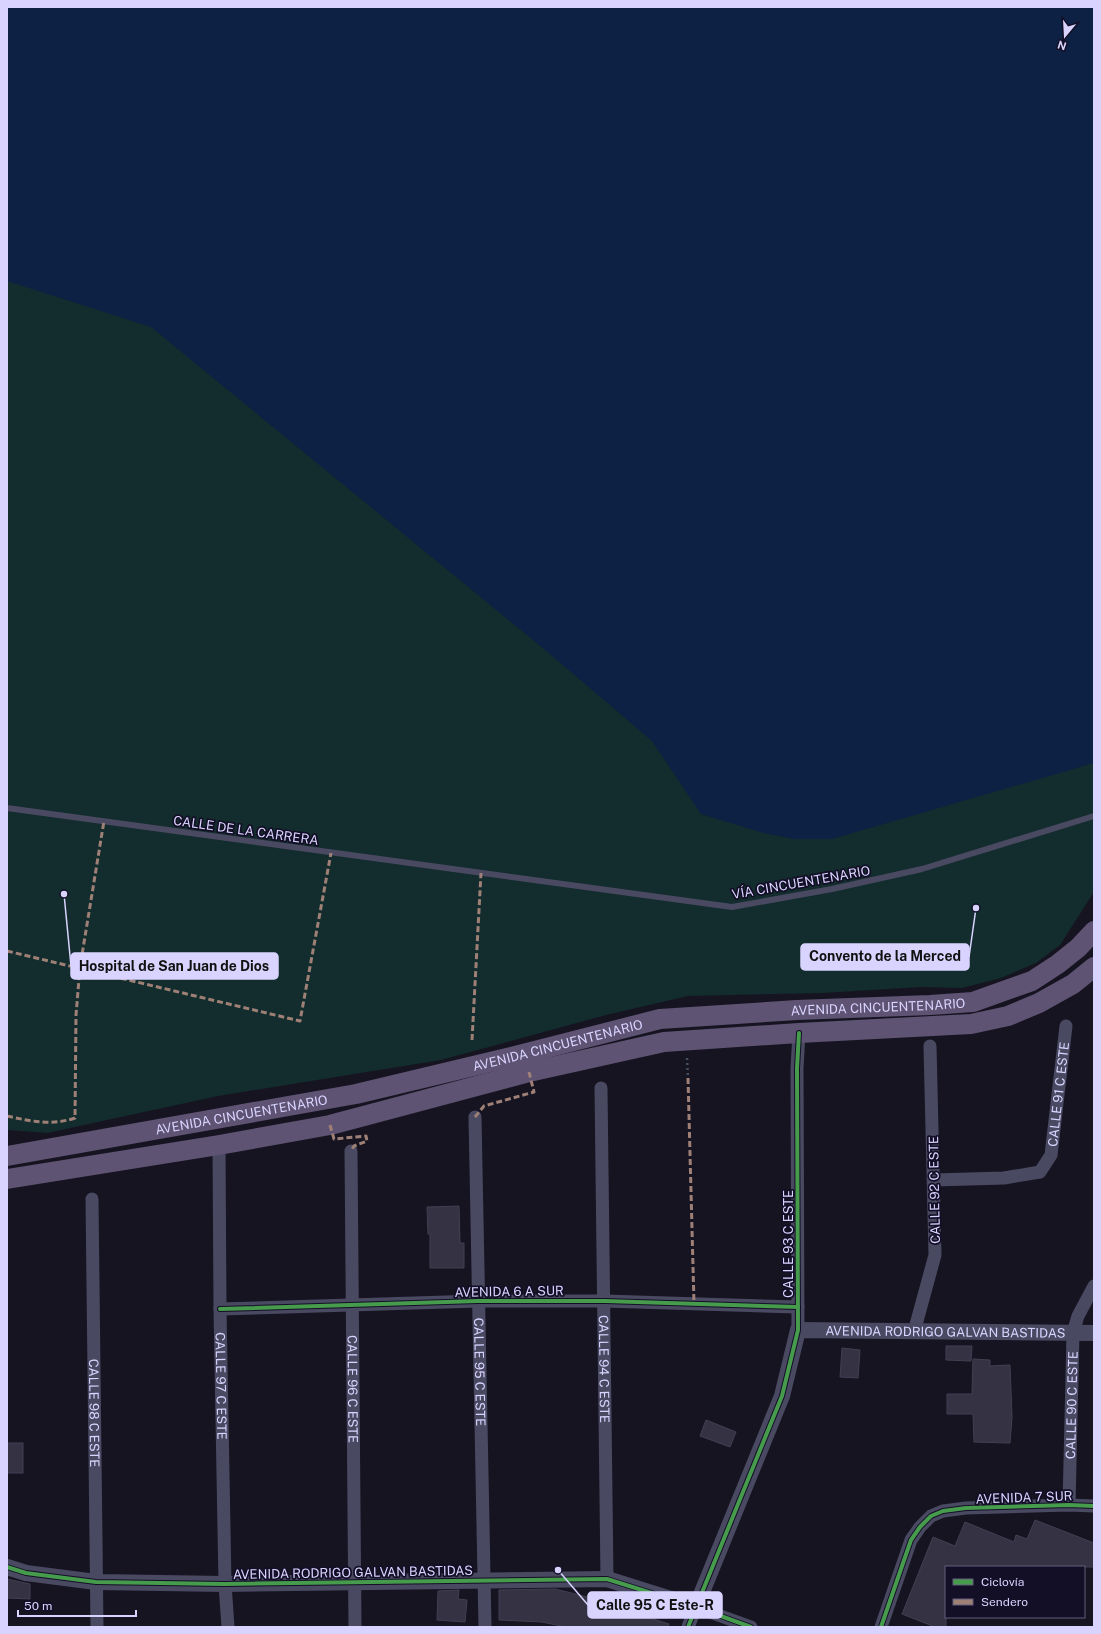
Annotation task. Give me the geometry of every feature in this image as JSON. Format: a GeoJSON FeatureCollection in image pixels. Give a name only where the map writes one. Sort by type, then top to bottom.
{"type":"FeatureCollection","features":[{"type":"Feature","properties":{"kind":"main road","name":"AVENIDA CINCUENTENARIO"},"geometry":{"type":"LineString","coordinates":[[7,1156],[356,1094],[507,1058],[660,1019],[797,1010],[930,1006],[973,1002],[1032,981],[1058,964],[1078,948],[1094,931]]}},
{"type":"Feature","properties":{"kind":"main road","name":"AVENIDA CINCUENTENARIO"},"geometry":{"type":"LineString","coordinates":[[7,1179],[330,1126],[529,1072],[664,1042],[971,1024],[1001,1018],[1039,1003],[1073,984],[1094,967]]}},
{"type":"Feature","properties":{"kind":"street","name":"CALLE 91 C ESTE"},"geometry":{"type":"LineString","coordinates":[[934,1180],[1004,1178],[1040,1172],[1051,1155],[1066,1026]]}},
{"type":"Feature","properties":{"kind":"street","name":"CALLE 93 C ESTE"},"geometry":{"type":"LineString","coordinates":[[688,1627],[782,1396],[798,1330],[797,1068],[799,1033]]}},
{"type":"Feature","properties":{"kind":"street","name":"CALLE 92 C ESTE"},"geometry":{"type":"LineString","coordinates":[[914,1332],[935,1255],[930,1046]]}},
{"type":"Feature","properties":{"kind":"street","name":"CALLE 94 C ESTE"},"geometry":{"type":"LineString","coordinates":[[601,1088],[607,1579]]}},
{"type":"Feature","properties":{"kind":"street","name":"CALLE 95 C ESTE"},"geometry":{"type":"LineString","coordinates":[[475,1117],[485,1627]]}},
{"type":"Feature","properties":{"kind":"street","name":"CALLE 97 C ESTE"},"geometry":{"type":"LineString","coordinates":[[219,1145],[220,1309],[225,1584],[228,1627]]}},
{"type":"Feature","properties":{"kind":"street","name":"CALLE 96 C ESTE"},"geometry":{"type":"LineString","coordinates":[[351,1151],[355,1627]]}},
{"type":"Feature","properties":{"kind":"street","name":"CALLE 98 C ESTE"},"geometry":{"type":"LineString","coordinates":[[92,1199],[97,1627]]}},
{"type":"Feature","properties":{"kind":"street","name":"CALLE 90 C ESTE"},"geometry":{"type":"LineString","coordinates":[[1069,1505],[1073,1333],[1078,1316],[1094,1286]]}},
{"type":"Feature","properties":{"kind":"street","name":"AVENIDA 6 A SUR"},"geometry":{"type":"LineString","coordinates":[[220,1309],[478,1301],[604,1301],[798,1307]]}},
{"type":"Feature","properties":{"kind":"street","name":"AVENIDA RODRIGO GALVAN BASTIDAS"},"geometry":{"type":"LineString","coordinates":[[798,1330],[1094,1333]]}},
{"type":"Feature","properties":{"kind":"street","name":"AVENIDA 7 SUR"},"geometry":{"type":"LineString","coordinates":[[881,1627],[911,1540],[920,1527],[931,1516],[943,1511],[966,1508],[1069,1505],[1094,1506]]}},
{"type":"Feature","properties":{"kind":"street","name":"AVENIDA RODRIGO GALVAN BASTIDAS"},"geometry":{"type":"LineString","coordinates":[[7,1567],[26,1573],[96,1582],[225,1584],[607,1579],[696,1606]]}},
{"type":"Feature","properties":{"kind":"street"},"geometry":{"type":"LineString","coordinates":[[696,1606],[751,1627]]}},
{"type":"Feature","properties":{"kind":"lane","name":"CALLE DE LA CARRERA"},"geometry":{"type":"LineString","coordinates":[[7,808],[481,873]]}},
{"type":"Feature","properties":{"kind":"lane","name":"VÍA CINCUENTENARIO"},"geometry":{"type":"LineString","coordinates":[[481,873],[732,907],[832,889],[922,869],[1094,816]]}},
{"type":"Feature","properties":{"kind":"green space"},"geometry":{"type":"Polygon","coordinates":[[[7,7],[1094,7],[1094,892],[1060,945],[1036,963],[1001,978],[962,988],[921,987],[823,993],[688,996],[606,1015],[441,1060],[218,1096],[47,1133],[7,1130],[7,7]]]}},
{"type":"Feature","properties":{"kind":"water"},"geometry":{"type":"Polygon","coordinates":[[[7,7],[1094,7],[1094,763],[832,839],[794,839],[760,832],[701,814],[652,741],[544,649],[151,327],[7,281],[7,7]]]}},
{"type":"Feature","properties":{"kind":"building"},"geometry":{"type":"Polygon","coordinates":[[[459,1206],[460,1243],[464,1243],[464,1268],[430,1268],[430,1234],[428,1234],[427,1207],[459,1206]]]}},
{"type":"Feature","properties":{"kind":"building"},"geometry":{"type":"Polygon","coordinates":[[[946,1346],[972,1346],[971,1361],[946,1360],[946,1346]]]}},
{"type":"Feature","properties":{"kind":"building"},"geometry":{"type":"Polygon","coordinates":[[[842,1348],[860,1350],[858,1378],[840,1377],[842,1348]]]}},
{"type":"Feature","properties":{"kind":"building"},"geometry":{"type":"Polygon","coordinates":[[[973,1359],[990,1360],[990,1366],[1010,1365],[1012,1417],[1010,1443],[974,1442],[973,1414],[947,1414],[947,1394],[972,1394],[973,1359]]]}},
{"type":"Feature","properties":{"kind":"building"},"geometry":{"type":"Polygon","coordinates":[[[706,1420],[736,1432],[730,1447],[700,1436],[706,1420]]]}},
{"type":"Feature","properties":{"kind":"building"},"geometry":{"type":"Polygon","coordinates":[[[7,1443],[23,1443],[23,1473],[7,1473],[7,1443]]]}},
{"type":"Feature","properties":{"kind":"building"},"geometry":{"type":"Polygon","coordinates":[[[1035,1520],[1094,1543],[1094,1567],[945,1566],[946,1627],[935,1627],[902,1614],[933,1537],[955,1546],[965,1522],[1014,1542],[1016,1535],[1027,1539],[1035,1520]]]}},
{"type":"Feature","properties":{"kind":"building"},"geometry":{"type":"Polygon","coordinates":[[[7,1579],[30,1584],[30,1599],[7,1598],[7,1579]]]}},
{"type":"Feature","properties":{"kind":"building"},"geometry":{"type":"Polygon","coordinates":[[[555,1589],[604,1601],[605,1596],[630,1604],[628,1611],[669,1624],[668,1627],[566,1627],[542,1622],[499,1620],[499,1590],[555,1589]]]}},
{"type":"Feature","properties":{"kind":"building"},"geometry":{"type":"Polygon","coordinates":[[[459,1590],[458,1599],[467,1600],[465,1622],[437,1620],[438,1591],[459,1590]]]}},
{"type":"Feature","properties":{"kind":"marked path"},"geometry":{"type":"LineString","coordinates":[[7,1116],[41,1122],[57,1122],[75,1118],[76,1015],[80,967],[104,821]]}},
{"type":"Feature","properties":{"kind":"marked path"},"geometry":{"type":"LineString","coordinates":[[7,951],[300,1021],[331,853]]}},
{"type":"Feature","properties":{"kind":"marked path"},"geometry":{"type":"LineString","coordinates":[[472,1040],[481,873]]}},
{"type":"Feature","properties":{"kind":"marked path"},"geometry":{"type":"LineString","coordinates":[[475,1117],[484,1106],[534,1092],[529,1072]]}},
{"type":"Feature","properties":{"kind":"marked path"},"geometry":{"type":"LineString","coordinates":[[688,1078],[694,1304]]}},
{"type":"Feature","properties":{"kind":"marked path"},"geometry":{"type":"LineString","coordinates":[[330,1125],[334,1139],[366,1136],[367,1141],[354,1146],[351,1151]]}},
{"type":"Feature","properties":{"kind":"cycle path"},"geometry":{"type":"LineString","coordinates":[[688,1627],[782,1396],[798,1330],[797,1068],[799,1033]]}},
{"type":"Feature","properties":{"kind":"cycle path"},"geometry":{"type":"LineString","coordinates":[[220,1309],[478,1301],[605,1301],[798,1307]]}},
{"type":"Feature","properties":{"kind":"cycle path"},"geometry":{"type":"LineString","coordinates":[[881,1627],[911,1540],[920,1527],[931,1516],[943,1511],[966,1508],[1069,1505],[1094,1506]]}},
{"type":"Feature","properties":{"kind":"cycle path"},"geometry":{"type":"LineString","coordinates":[[7,1567],[26,1573],[96,1582],[225,1584],[607,1579],[696,1607],[751,1627]]}},
{"type":"Feature","properties":{"kind":"place","name":"Hospital de San Juan de Dios"},"geometry":{"type":"Point","coordinates":[64,894]}},
{"type":"Feature","properties":{"kind":"place","name":"Convento de la Merced"},"geometry":{"type":"Point","coordinates":[976,908]}},
{"type":"Feature","properties":{"kind":"place","name":"Calle 95 C Este-R"},"geometry":{"type":"Point","coordinates":[558,1570]}}]}
